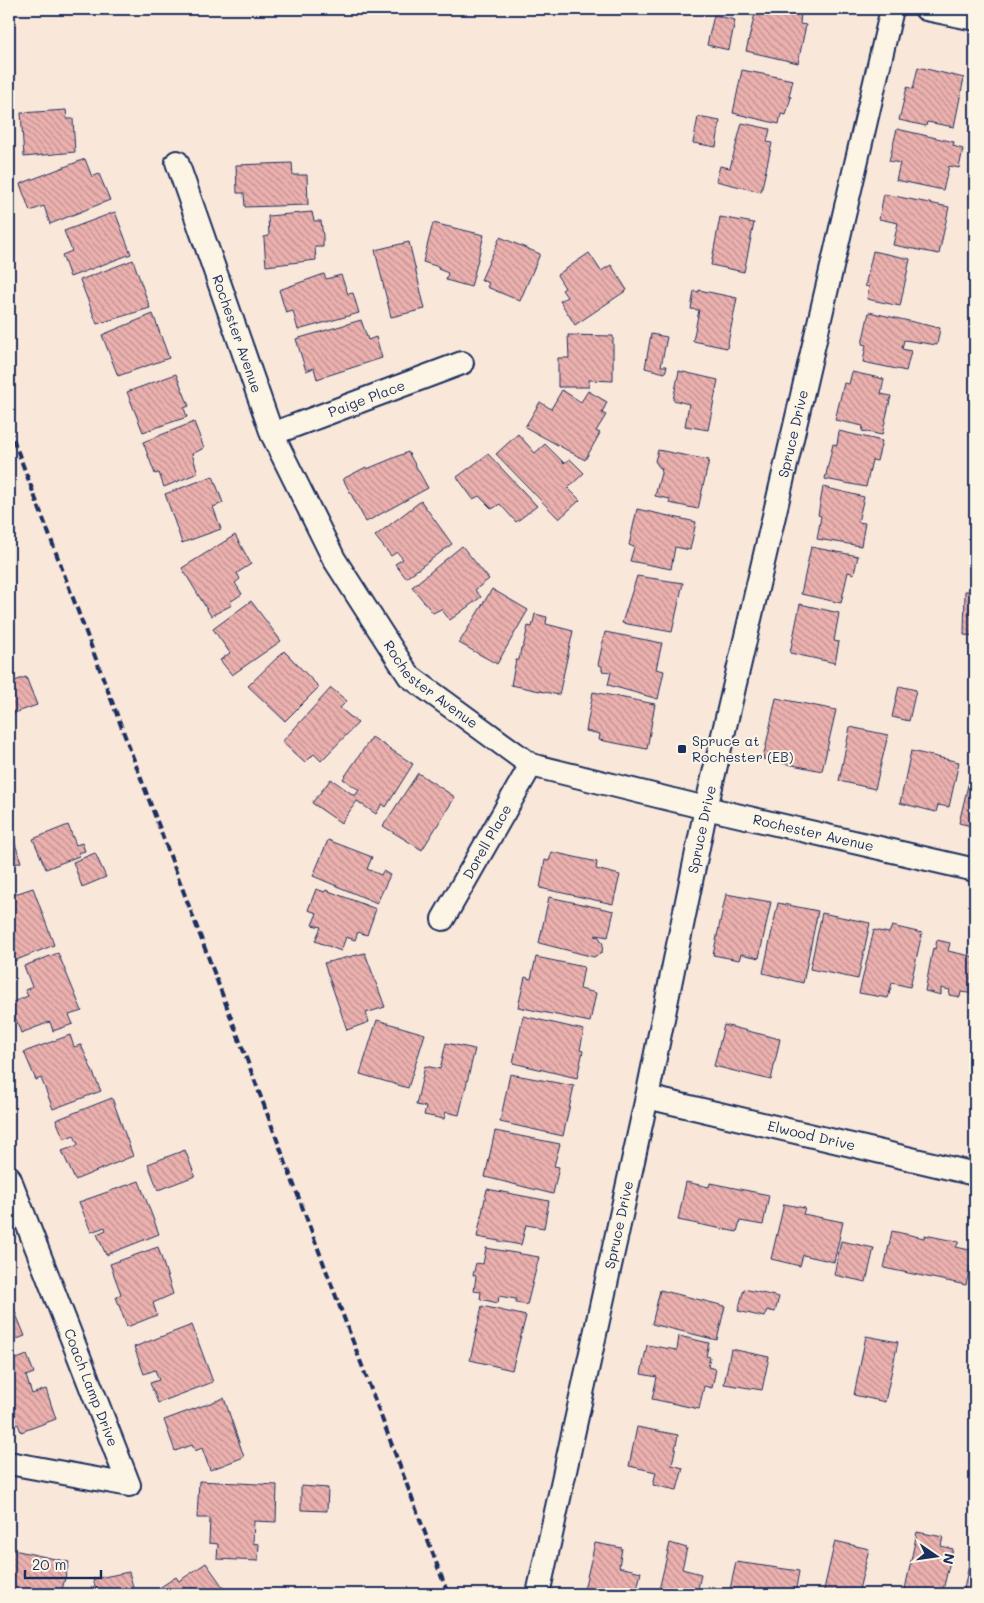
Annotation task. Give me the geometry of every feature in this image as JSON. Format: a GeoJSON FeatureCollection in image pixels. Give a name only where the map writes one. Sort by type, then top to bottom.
{"type":"FeatureCollection","features":[{"type":"Feature","properties":{"kind":"street","name":"Spruce Drive"},"geometry":{"type":"LineString","coordinates":[[538,1594],[647,1097],[706,808],[892,9]]}},
{"type":"Feature","properties":{"kind":"street"},"geometry":{"type":"LineString","coordinates":[[926,9],[975,19]]}},
{"type":"Feature","properties":{"kind":"street","name":"Rochester Avenue"},"geometry":{"type":"LineString","coordinates":[[177,162],[272,434],[334,559],[409,676],[531,765],[706,808],[975,870]]}},
{"type":"Feature","properties":{"kind":"street","name":"Paige Place"},"geometry":{"type":"LineString","coordinates":[[272,434],[462,364]]}},
{"type":"Feature","properties":{"kind":"street","name":"Dorell Place"},"geometry":{"type":"LineString","coordinates":[[442,919],[531,765]]}},
{"type":"Feature","properties":{"kind":"street","name":"Elwood Drive"},"geometry":{"type":"LineString","coordinates":[[647,1097],[975,1174]]}},
{"type":"Feature","properties":{"kind":"street","name":"Coach Lamp Drive"},"geometry":{"type":"LineString","coordinates":[[9,1177],[129,1485],[9,1463]]}},
{"type":"Feature","properties":{"kind":"building"},"geometry":{"type":"Polygon","coordinates":[[[756,9],[787,9],[801,12],[800,24],[806,25],[798,63],[746,51],[756,9]]]}},
{"type":"Feature","properties":{"kind":"building"},"geometry":{"type":"Polygon","coordinates":[[[714,15],[735,20],[729,50],[707,45],[714,15]]]}},
{"type":"Feature","properties":{"kind":"building"},"geometry":{"type":"Polygon","coordinates":[[[918,67],[964,78],[954,127],[927,122],[926,126],[899,120],[907,87],[913,89],[918,67]]]}},
{"type":"Feature","properties":{"kind":"building"},"geometry":{"type":"Polygon","coordinates":[[[742,70],[793,80],[786,115],[781,114],[779,124],[733,113],[742,70]]]}},
{"type":"Feature","properties":{"kind":"building"},"geometry":{"type":"Polygon","coordinates":[[[66,110],[67,119],[73,119],[75,152],[24,157],[21,113],[66,110]]]}},
{"type":"Feature","properties":{"kind":"building"},"geometry":{"type":"Polygon","coordinates":[[[698,117],[720,121],[716,147],[693,143],[698,117]]]}},
{"type":"Feature","properties":{"kind":"building"},"geometry":{"type":"Polygon","coordinates":[[[742,123],[770,129],[767,142],[772,143],[761,192],[716,181],[720,166],[730,168],[742,123]]]}},
{"type":"Feature","properties":{"kind":"building"},"geometry":{"type":"Polygon","coordinates":[[[897,129],[954,142],[953,146],[963,149],[959,168],[949,166],[943,190],[896,180],[900,163],[889,161],[897,129]]]}},
{"type":"Feature","properties":{"kind":"building"},"geometry":{"type":"Polygon","coordinates":[[[85,159],[92,177],[99,174],[110,200],[50,224],[44,206],[30,211],[20,184],[85,159]]]}},
{"type":"Feature","properties":{"kind":"building"},"geometry":{"type":"Polygon","coordinates":[[[292,163],[293,175],[307,175],[308,205],[245,207],[244,193],[237,193],[236,165],[292,163]]]}},
{"type":"Feature","properties":{"kind":"building"},"geometry":{"type":"Polygon","coordinates":[[[884,194],[949,207],[939,254],[893,245],[898,223],[879,219],[884,194]]]}},
{"type":"Feature","properties":{"kind":"building"},"geometry":{"type":"Polygon","coordinates":[[[115,212],[131,254],[70,277],[62,255],[72,251],[64,231],[115,212]]]}},
{"type":"Feature","properties":{"kind":"building"},"geometry":{"type":"Polygon","coordinates":[[[312,212],[314,221],[321,221],[323,236],[323,247],[315,247],[316,260],[266,266],[264,237],[269,236],[268,216],[312,212]]]}},
{"type":"Feature","properties":{"kind":"building"},"geometry":{"type":"Polygon","coordinates":[[[720,217],[754,223],[744,272],[711,265],[720,217]]]}},
{"type":"Feature","properties":{"kind":"building"},"geometry":{"type":"Polygon","coordinates":[[[433,223],[484,235],[471,287],[446,280],[448,273],[438,269],[439,267],[423,262],[433,223]]]}},
{"type":"Feature","properties":{"kind":"building"},"geometry":{"type":"Polygon","coordinates":[[[500,237],[540,254],[520,301],[487,287],[489,283],[481,280],[500,237]]]}},
{"type":"Feature","properties":{"kind":"building"},"geometry":{"type":"Polygon","coordinates":[[[409,242],[425,309],[391,317],[375,250],[409,242]]]}},
{"type":"Feature","properties":{"kind":"building"},"geometry":{"type":"Polygon","coordinates":[[[873,251],[910,259],[900,306],[867,299],[869,287],[865,286],[873,251]]]}},
{"type":"Feature","properties":{"kind":"building"},"geometry":{"type":"Polygon","coordinates":[[[589,253],[601,271],[611,265],[627,290],[575,325],[560,301],[567,297],[562,290],[565,288],[557,275],[589,253]]]}},
{"type":"Feature","properties":{"kind":"building"},"geometry":{"type":"Polygon","coordinates":[[[133,260],[150,308],[97,324],[80,280],[133,260]]]}},
{"type":"Feature","properties":{"kind":"building"},"geometry":{"type":"Polygon","coordinates":[[[324,274],[326,279],[341,275],[348,294],[353,293],[359,313],[298,330],[293,311],[286,313],[279,290],[324,274]]]}},
{"type":"Feature","properties":{"kind":"building"},"geometry":{"type":"Polygon","coordinates":[[[699,290],[737,298],[727,348],[693,341],[699,310],[691,309],[694,291],[699,292],[699,290]]]}},
{"type":"Feature","properties":{"kind":"building"},"geometry":{"type":"Polygon","coordinates":[[[869,312],[940,328],[937,345],[904,340],[902,349],[911,351],[906,371],[863,362],[866,345],[862,344],[869,312]]]}},
{"type":"Feature","properties":{"kind":"building"},"geometry":{"type":"Polygon","coordinates":[[[153,314],[169,358],[118,376],[102,335],[153,314]]]}},
{"type":"Feature","properties":{"kind":"building"},"geometry":{"type":"Polygon","coordinates":[[[361,320],[368,340],[376,337],[382,358],[317,379],[314,368],[306,371],[296,339],[361,320]]]}},
{"type":"Feature","properties":{"kind":"building"},"geometry":{"type":"Polygon","coordinates":[[[651,334],[667,337],[661,366],[667,366],[665,373],[645,368],[651,334]]]}},
{"type":"Feature","properties":{"kind":"building"},"geometry":{"type":"Polygon","coordinates":[[[568,335],[613,336],[613,381],[589,380],[589,387],[558,387],[558,358],[569,358],[568,335]]]}},
{"type":"Feature","properties":{"kind":"building"},"geometry":{"type":"Polygon","coordinates":[[[679,371],[718,380],[708,430],[685,426],[689,404],[673,400],[679,371]]]}},
{"type":"Feature","properties":{"kind":"building"},"geometry":{"type":"Polygon","coordinates":[[[852,372],[884,379],[881,394],[891,396],[882,435],[862,431],[863,426],[835,420],[844,383],[849,384],[852,372]]]}},
{"type":"Feature","properties":{"kind":"building"},"geometry":{"type":"Polygon","coordinates":[[[176,374],[189,406],[184,408],[187,417],[143,432],[127,392],[176,374]]]}},
{"type":"Feature","properties":{"kind":"building"},"geometry":{"type":"Polygon","coordinates":[[[562,390],[581,402],[588,391],[607,402],[602,413],[606,415],[596,431],[600,433],[585,460],[525,427],[540,402],[551,409],[562,390]]]}},
{"type":"Feature","properties":{"kind":"building"},"geometry":{"type":"Polygon","coordinates":[[[194,422],[204,448],[192,454],[198,473],[164,487],[159,473],[155,474],[143,442],[194,422]]]}},
{"type":"Feature","properties":{"kind":"building"},"geometry":{"type":"Polygon","coordinates":[[[839,431],[882,441],[877,461],[872,460],[866,487],[825,479],[833,444],[837,445],[839,431]]]}},
{"type":"Feature","properties":{"kind":"building"},"geometry":{"type":"Polygon","coordinates":[[[518,434],[535,453],[545,444],[564,463],[570,459],[584,473],[568,488],[580,500],[559,519],[496,454],[518,434]]]}},
{"type":"Feature","properties":{"kind":"building"},"geometry":{"type":"Polygon","coordinates":[[[658,450],[709,460],[698,509],[669,503],[670,499],[655,496],[662,469],[655,461],[658,450]]]}},
{"type":"Feature","properties":{"kind":"building"},"geometry":{"type":"Polygon","coordinates":[[[408,452],[428,488],[366,522],[343,479],[366,467],[367,469],[408,452]]]}},
{"type":"Feature","properties":{"kind":"building"},"geometry":{"type":"Polygon","coordinates":[[[488,454],[537,506],[516,522],[500,504],[492,509],[479,496],[473,499],[457,477],[488,454]]]}},
{"type":"Feature","properties":{"kind":"building"},"geometry":{"type":"Polygon","coordinates":[[[213,476],[223,503],[213,507],[221,529],[182,543],[165,494],[213,476]]]}},
{"type":"Feature","properties":{"kind":"building"},"geometry":{"type":"Polygon","coordinates":[[[823,487],[864,497],[858,522],[865,523],[861,546],[817,539],[821,516],[818,515],[823,487]]]}},
{"type":"Feature","properties":{"kind":"building"},"geometry":{"type":"Polygon","coordinates":[[[421,501],[452,544],[406,578],[395,564],[403,559],[397,552],[391,556],[375,536],[421,501]]]}},
{"type":"Feature","properties":{"kind":"building"},"geometry":{"type":"Polygon","coordinates":[[[637,509],[696,522],[690,550],[675,547],[671,569],[630,561],[634,547],[629,545],[637,509]]]}},
{"type":"Feature","properties":{"kind":"building"},"geometry":{"type":"Polygon","coordinates":[[[235,535],[251,564],[237,573],[240,579],[235,583],[242,594],[230,602],[232,605],[211,616],[182,568],[235,535]]]}},
{"type":"Feature","properties":{"kind":"building"},"geometry":{"type":"Polygon","coordinates":[[[462,546],[489,579],[475,590],[481,597],[450,620],[441,609],[433,613],[412,587],[462,546]]]}},
{"type":"Feature","properties":{"kind":"building"},"geometry":{"type":"Polygon","coordinates":[[[811,547],[858,556],[854,574],[848,572],[841,603],[801,594],[811,547]]]}},
{"type":"Feature","properties":{"kind":"building"},"geometry":{"type":"Polygon","coordinates":[[[975,557],[975,573],[972,573],[975,557]]]}},
{"type":"Feature","properties":{"kind":"building"},"geometry":{"type":"Polygon","coordinates":[[[637,576],[683,583],[672,632],[622,623],[637,576]]]}},
{"type":"Feature","properties":{"kind":"building"},"geometry":{"type":"Polygon","coordinates":[[[492,589],[528,610],[497,664],[459,643],[492,589]]]}},
{"type":"Feature","properties":{"kind":"building"},"geometry":{"type":"Polygon","coordinates":[[[965,591],[975,591],[975,636],[964,635],[965,591]]]}},
{"type":"Feature","properties":{"kind":"building"},"geometry":{"type":"Polygon","coordinates":[[[251,601],[281,641],[232,675],[220,660],[230,653],[213,629],[251,601]]]}},
{"type":"Feature","properties":{"kind":"building"},"geometry":{"type":"Polygon","coordinates":[[[800,604],[839,613],[834,641],[839,642],[835,663],[790,653],[800,604]]]}},
{"type":"Feature","properties":{"kind":"building"},"geometry":{"type":"Polygon","coordinates":[[[535,614],[547,617],[546,624],[573,631],[559,695],[511,685],[516,660],[519,660],[528,626],[532,627],[535,614]]]}},
{"type":"Feature","properties":{"kind":"building"},"geometry":{"type":"Polygon","coordinates":[[[605,632],[662,643],[656,669],[664,671],[658,699],[608,685],[611,672],[602,671],[602,666],[598,665],[605,632]]]}},
{"type":"Feature","properties":{"kind":"building"},"geometry":{"type":"Polygon","coordinates":[[[284,651],[319,687],[285,721],[248,686],[284,651]]]}},
{"type":"Feature","properties":{"kind":"building"},"geometry":{"type":"Polygon","coordinates":[[[26,677],[37,705],[9,715],[9,683],[26,677]]]}},
{"type":"Feature","properties":{"kind":"building"},"geometry":{"type":"Polygon","coordinates":[[[899,686],[916,690],[909,721],[892,717],[899,686]]]}},
{"type":"Feature","properties":{"kind":"building"},"geometry":{"type":"Polygon","coordinates":[[[331,688],[347,701],[340,708],[358,723],[321,761],[314,754],[305,763],[282,742],[331,688]]]}},
{"type":"Feature","properties":{"kind":"building"},"geometry":{"type":"Polygon","coordinates":[[[593,692],[655,704],[647,749],[599,740],[600,734],[586,731],[593,692]]]}},
{"type":"Feature","properties":{"kind":"building"},"geometry":{"type":"Polygon","coordinates":[[[776,698],[836,710],[822,771],[763,759],[776,698]]]}},
{"type":"Feature","properties":{"kind":"building"},"geometry":{"type":"Polygon","coordinates":[[[850,727],[888,735],[875,789],[839,781],[850,727]]]}},
{"type":"Feature","properties":{"kind":"building"},"geometry":{"type":"Polygon","coordinates":[[[372,737],[413,764],[386,807],[382,804],[376,814],[357,801],[341,823],[312,803],[331,779],[355,796],[359,790],[343,779],[372,737]]]}},
{"type":"Feature","properties":{"kind":"building"},"geometry":{"type":"Polygon","coordinates":[[[911,751],[959,762],[949,807],[938,805],[936,812],[900,803],[911,751]]]}},
{"type":"Feature","properties":{"kind":"building"},"geometry":{"type":"Polygon","coordinates":[[[972,768],[975,769],[975,827],[959,823],[972,768]]]}},
{"type":"Feature","properties":{"kind":"building"},"geometry":{"type":"Polygon","coordinates":[[[418,773],[455,797],[422,850],[383,826],[418,773]]]}},
{"type":"Feature","properties":{"kind":"building"},"geometry":{"type":"Polygon","coordinates":[[[9,825],[21,862],[9,866],[9,825]]]}},
{"type":"Feature","properties":{"kind":"building"},"geometry":{"type":"Polygon","coordinates":[[[68,825],[76,845],[82,843],[85,851],[78,853],[79,856],[46,869],[33,839],[68,825]]]}},
{"type":"Feature","properties":{"kind":"building"},"geometry":{"type":"Polygon","coordinates":[[[328,840],[372,857],[367,869],[381,875],[383,871],[390,875],[377,903],[313,876],[328,840]]]}},
{"type":"Feature","properties":{"kind":"building"},"geometry":{"type":"Polygon","coordinates":[[[552,852],[597,862],[596,869],[620,875],[613,904],[540,888],[545,860],[549,861],[552,852]]]}},
{"type":"Feature","properties":{"kind":"building"},"geometry":{"type":"Polygon","coordinates":[[[95,853],[106,877],[82,887],[73,862],[95,853]]]}},
{"type":"Feature","properties":{"kind":"building"},"geometry":{"type":"Polygon","coordinates":[[[33,888],[54,945],[9,963],[9,896],[33,888]]]}},
{"type":"Feature","properties":{"kind":"building"},"geometry":{"type":"Polygon","coordinates":[[[316,889],[325,892],[326,890],[376,909],[367,935],[358,932],[355,940],[346,937],[341,951],[315,941],[321,927],[312,925],[317,913],[308,910],[316,889]]]}},
{"type":"Feature","properties":{"kind":"building"},"geometry":{"type":"Polygon","coordinates":[[[726,894],[771,902],[759,958],[741,954],[739,960],[713,955],[726,894]]]}},
{"type":"Feature","properties":{"kind":"building"},"geometry":{"type":"Polygon","coordinates":[[[549,897],[614,911],[608,937],[595,936],[599,937],[603,944],[602,952],[594,957],[539,943],[549,897]]]}},
{"type":"Feature","properties":{"kind":"building"},"geometry":{"type":"Polygon","coordinates":[[[778,903],[818,911],[803,983],[763,973],[778,903]]]}},
{"type":"Feature","properties":{"kind":"building"},"geometry":{"type":"Polygon","coordinates":[[[822,913],[870,923],[858,979],[810,969],[822,913]]]}},
{"type":"Feature","properties":{"kind":"building"},"geometry":{"type":"Polygon","coordinates":[[[892,926],[922,933],[910,987],[892,983],[888,998],[859,993],[874,930],[889,933],[892,926]]]}},
{"type":"Feature","properties":{"kind":"building"},"geometry":{"type":"Polygon","coordinates":[[[937,940],[950,943],[948,951],[975,957],[975,994],[961,992],[960,997],[949,995],[950,990],[941,988],[941,995],[925,991],[933,948],[935,949],[937,940]]]}},
{"type":"Feature","properties":{"kind":"building"},"geometry":{"type":"Polygon","coordinates":[[[58,953],[82,1011],[69,1015],[73,1024],[53,1031],[50,1022],[21,1033],[10,1003],[28,996],[25,990],[32,987],[24,966],[58,953]]]}},
{"type":"Feature","properties":{"kind":"building"},"geometry":{"type":"Polygon","coordinates":[[[365,953],[385,1007],[366,1013],[369,1022],[347,1030],[324,963],[365,953]]]}},
{"type":"Feature","properties":{"kind":"building"},"geometry":{"type":"Polygon","coordinates":[[[536,957],[584,967],[580,989],[596,993],[590,1022],[518,1007],[525,977],[531,979],[536,957]]]}},
{"type":"Feature","properties":{"kind":"building"},"geometry":{"type":"Polygon","coordinates":[[[523,1016],[584,1030],[580,1050],[583,1051],[577,1078],[513,1063],[523,1016]]]}},
{"type":"Feature","properties":{"kind":"building"},"geometry":{"type":"Polygon","coordinates":[[[377,1020],[425,1034],[408,1088],[360,1074],[377,1020]]]}},
{"type":"Feature","properties":{"kind":"building"},"geometry":{"type":"Polygon","coordinates":[[[724,1025],[780,1039],[771,1080],[714,1066],[724,1025]]]}},
{"type":"Feature","properties":{"kind":"building"},"geometry":{"type":"Polygon","coordinates":[[[70,1035],[74,1047],[81,1045],[101,1091],[53,1109],[41,1078],[36,1080],[24,1052],[70,1035]]]}},
{"type":"Feature","properties":{"kind":"building"},"geometry":{"type":"Polygon","coordinates":[[[446,1043],[475,1049],[459,1115],[446,1112],[444,1119],[424,1115],[426,1107],[416,1105],[425,1066],[440,1069],[446,1043]]]}},
{"type":"Feature","properties":{"kind":"building"},"geometry":{"type":"Polygon","coordinates":[[[510,1074],[574,1086],[563,1136],[500,1122],[510,1074]]]}},
{"type":"Feature","properties":{"kind":"building"},"geometry":{"type":"Polygon","coordinates":[[[112,1098],[133,1156],[75,1180],[62,1151],[78,1145],[74,1135],[64,1139],[56,1120],[112,1098]]]}},
{"type":"Feature","properties":{"kind":"building"},"geometry":{"type":"Polygon","coordinates":[[[495,1131],[560,1144],[554,1166],[559,1167],[553,1194],[485,1177],[495,1131]]]}},
{"type":"Feature","properties":{"kind":"building"},"geometry":{"type":"Polygon","coordinates":[[[185,1150],[195,1176],[158,1190],[148,1164],[185,1150]]]}},
{"type":"Feature","properties":{"kind":"building"},"geometry":{"type":"Polygon","coordinates":[[[139,1181],[159,1234],[106,1255],[97,1234],[106,1230],[105,1227],[91,1232],[79,1202],[139,1181]]]}},
{"type":"Feature","properties":{"kind":"building"},"geometry":{"type":"Polygon","coordinates":[[[686,1182],[709,1187],[710,1183],[769,1195],[763,1225],[740,1221],[737,1232],[678,1220],[686,1182]]]}},
{"type":"Feature","properties":{"kind":"building"},"geometry":{"type":"Polygon","coordinates":[[[487,1189],[549,1201],[544,1228],[526,1225],[521,1245],[477,1237],[487,1189]]]}},
{"type":"Feature","properties":{"kind":"building"},"geometry":{"type":"Polygon","coordinates":[[[784,1204],[805,1208],[803,1214],[843,1222],[834,1262],[803,1255],[800,1266],[771,1259],[784,1204]]]}},
{"type":"Feature","properties":{"kind":"building"},"geometry":{"type":"Polygon","coordinates":[[[892,1231],[924,1238],[925,1235],[959,1242],[956,1247],[974,1251],[966,1285],[884,1268],[892,1231]]]}},
{"type":"Feature","properties":{"kind":"building"},"geometry":{"type":"Polygon","coordinates":[[[841,1241],[874,1248],[866,1282],[834,1275],[841,1241]]]}},
{"type":"Feature","properties":{"kind":"building"},"geometry":{"type":"Polygon","coordinates":[[[158,1247],[173,1294],[153,1303],[157,1315],[127,1327],[116,1297],[121,1294],[110,1264],[158,1247]]]}},
{"type":"Feature","properties":{"kind":"building"},"geometry":{"type":"Polygon","coordinates":[[[486,1248],[539,1257],[527,1305],[516,1303],[516,1299],[499,1296],[498,1303],[480,1299],[481,1292],[474,1291],[476,1276],[473,1275],[476,1263],[483,1264],[486,1248]]]}},
{"type":"Feature","properties":{"kind":"building"},"geometry":{"type":"Polygon","coordinates":[[[744,1289],[779,1297],[775,1312],[767,1310],[764,1317],[738,1311],[744,1289]]]}},
{"type":"Feature","properties":{"kind":"building"},"geometry":{"type":"Polygon","coordinates":[[[660,1290],[725,1306],[717,1340],[652,1324],[660,1290]]]}},
{"type":"Feature","properties":{"kind":"building"},"geometry":{"type":"Polygon","coordinates":[[[482,1306],[526,1316],[512,1370],[470,1360],[482,1306]]]}},
{"type":"Feature","properties":{"kind":"building"},"geometry":{"type":"Polygon","coordinates":[[[13,1307],[25,1336],[9,1342],[9,1308],[13,1307]]]}},
{"type":"Feature","properties":{"kind":"building"},"geometry":{"type":"Polygon","coordinates":[[[192,1325],[213,1382],[158,1403],[150,1383],[159,1380],[155,1370],[144,1374],[134,1347],[192,1325]]]}},
{"type":"Feature","properties":{"kind":"building"},"geometry":{"type":"Polygon","coordinates":[[[679,1336],[709,1343],[706,1356],[710,1357],[708,1367],[716,1369],[712,1388],[704,1386],[699,1409],[652,1399],[657,1377],[641,1374],[647,1345],[677,1350],[679,1336]]]}},
{"type":"Feature","properties":{"kind":"building"},"geometry":{"type":"Polygon","coordinates":[[[866,1336],[898,1342],[885,1402],[854,1395],[866,1336]]]}},
{"type":"Feature","properties":{"kind":"building"},"geometry":{"type":"Polygon","coordinates":[[[731,1349],[769,1357],[762,1390],[724,1384],[731,1349]]]}},
{"type":"Feature","properties":{"kind":"building"},"geometry":{"type":"Polygon","coordinates":[[[27,1355],[34,1373],[26,1376],[32,1394],[46,1389],[56,1419],[21,1432],[18,1424],[9,1427],[9,1362],[27,1355]]]}},
{"type":"Feature","properties":{"kind":"building"},"geometry":{"type":"Polygon","coordinates":[[[224,1398],[244,1457],[210,1470],[202,1448],[195,1451],[192,1445],[175,1451],[164,1420],[224,1398]]]}},
{"type":"Feature","properties":{"kind":"building"},"geometry":{"type":"Polygon","coordinates":[[[637,1427],[678,1435],[672,1465],[683,1468],[677,1490],[653,1485],[656,1472],[629,1466],[637,1427]]]}},
{"type":"Feature","properties":{"kind":"building"},"geometry":{"type":"Polygon","coordinates":[[[199,1481],[277,1485],[276,1522],[254,1521],[253,1543],[259,1544],[258,1561],[217,1559],[218,1544],[209,1543],[210,1518],[197,1518],[199,1481]]]}},
{"type":"Feature","properties":{"kind":"building"},"geometry":{"type":"Polygon","coordinates":[[[301,1486],[328,1488],[327,1511],[301,1510],[301,1486]]]}},
{"type":"Feature","properties":{"kind":"building"},"geometry":{"type":"Polygon","coordinates":[[[917,1532],[943,1537],[941,1546],[953,1549],[942,1594],[904,1594],[917,1532]]]}},
{"type":"Feature","properties":{"kind":"building"},"geometry":{"type":"Polygon","coordinates":[[[835,1541],[869,1549],[858,1594],[823,1594],[835,1541]]]}},
{"type":"Feature","properties":{"kind":"building"},"geometry":{"type":"Polygon","coordinates":[[[595,1543],[622,1548],[619,1567],[641,1572],[636,1594],[583,1594],[595,1543]]]}},
{"type":"Feature","properties":{"kind":"building"},"geometry":{"type":"Polygon","coordinates":[[[670,1543],[687,1548],[682,1569],[701,1574],[697,1594],[658,1594],[670,1543]]]}},
{"type":"Feature","properties":{"kind":"building"},"geometry":{"type":"Polygon","coordinates":[[[9,1549],[69,1562],[61,1594],[9,1594],[9,1549]]]}},
{"type":"Feature","properties":{"kind":"building"},"geometry":{"type":"Polygon","coordinates":[[[972,1550],[975,1550],[975,1594],[963,1594],[972,1550]]]}},
{"type":"Feature","properties":{"kind":"building"},"geometry":{"type":"Polygon","coordinates":[[[736,1562],[799,1571],[795,1594],[729,1594],[736,1562]]]}},
{"type":"Feature","properties":{"kind":"building"},"geometry":{"type":"Polygon","coordinates":[[[206,1563],[228,1594],[154,1594],[153,1592],[176,1577],[179,1581],[206,1563]]]}},
{"type":"Feature","properties":{"kind":"building"},"geometry":{"type":"Polygon","coordinates":[[[129,1572],[135,1594],[97,1594],[93,1579],[129,1572]]]}},
{"type":"Feature","properties":{"kind":"railway"},"geometry":{"type":"LineString","coordinates":[[9,428],[448,1594]]}},
{"type":"Feature","properties":{"kind":"place","name":"Spruce at Rochester (EB)"},"geometry":{"type":"Point","coordinates":[682,749]}}]}
